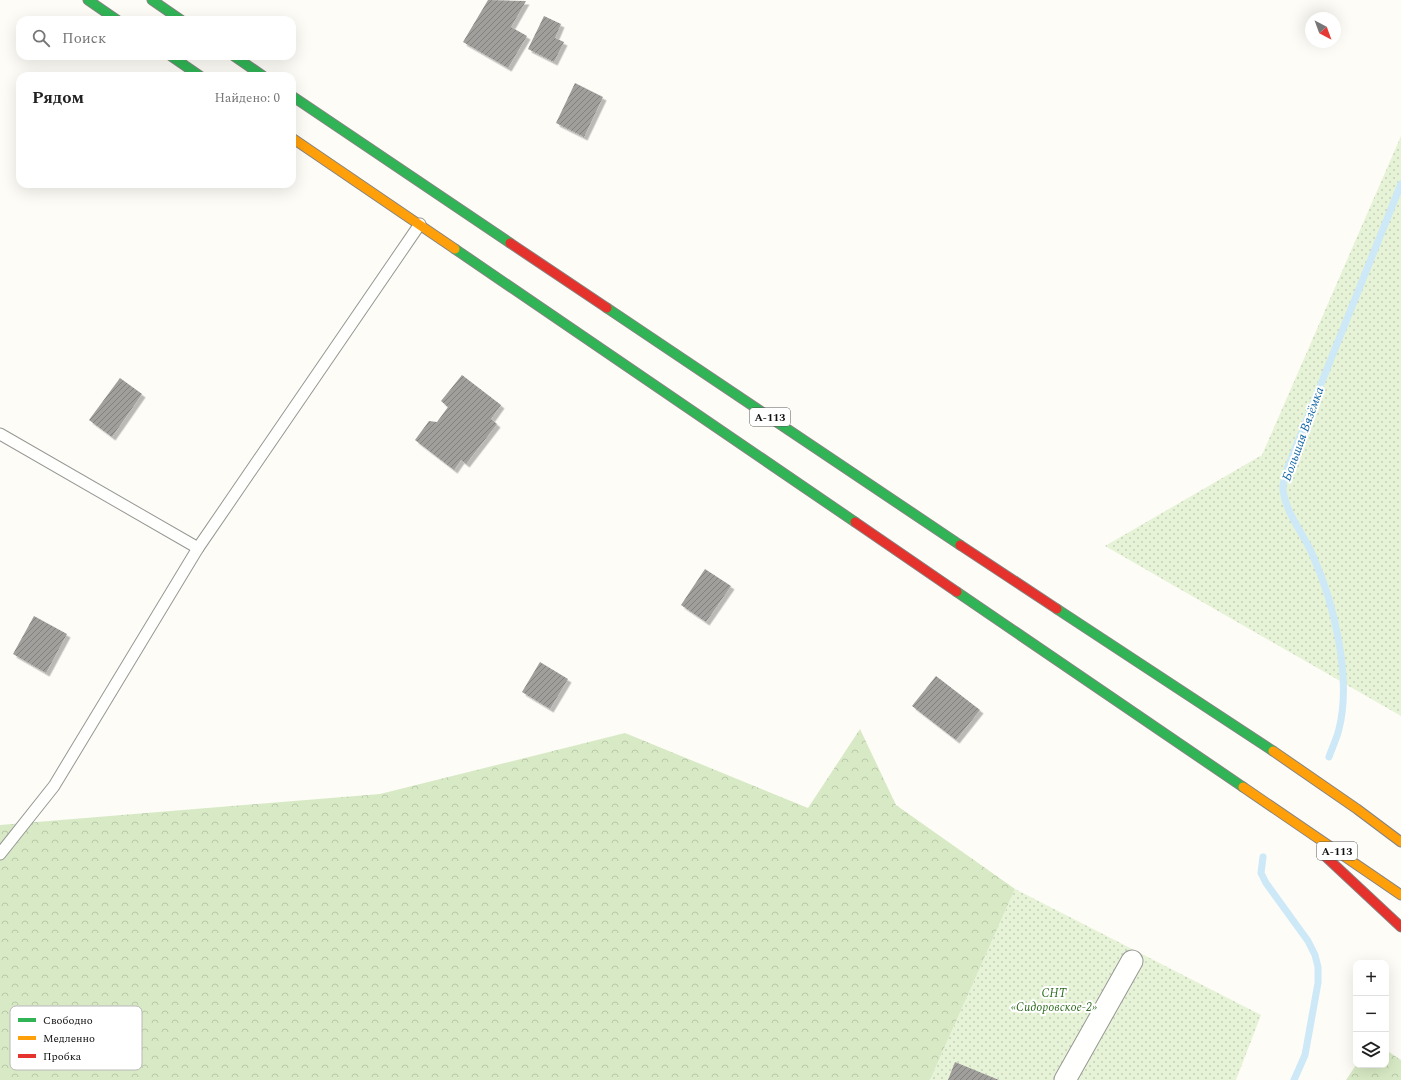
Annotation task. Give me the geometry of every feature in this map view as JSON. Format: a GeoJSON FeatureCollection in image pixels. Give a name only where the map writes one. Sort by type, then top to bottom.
{"type":"FeatureCollection","features":[{"type":"Feature","properties":{"kind":"highway"},"geometry":{"type":"LineString","coordinates":[[88,0],[111,16]]}},
{"type":"Feature","properties":{"kind":"highway"},"geometry":{"type":"LineString","coordinates":[[152,0],[175,16]]}},
{"type":"Feature","properties":{"kind":"highway"},"geometry":{"type":"LineString","coordinates":[[176,60],[194,72]]}},
{"type":"Feature","properties":{"kind":"highway"},"geometry":{"type":"LineString","coordinates":[[240,60],[257,72]]}},
{"type":"Feature","properties":{"kind":"highway","name":"А-113"},"geometry":{"type":"LineString","coordinates":[[296,99],[461,211],[1070,618],[1251,735],[1357,809],[1401,842]]}},
{"type":"Feature","properties":{"kind":"highway","name":"А-113"},"geometry":{"type":"LineString","coordinates":[[296,141],[1401,895]]}},
{"type":"Feature","properties":{"kind":"highway"},"geometry":{"type":"LineString","coordinates":[[1273,807],[1401,927]]}},
{"type":"Feature","properties":{"kind":"highway"},"geometry":{"type":"LineString","coordinates":[[1357,809],[1401,835]]}},
{"type":"Feature","properties":{"kind":"street"},"geometry":{"type":"LineString","coordinates":[[1065,1080],[1132,961]]}},
{"type":"Feature","properties":{"kind":"lane"},"geometry":{"type":"LineString","coordinates":[[0,854],[54,786],[198,548],[420,224]]}},
{"type":"Feature","properties":{"kind":"lane"},"geometry":{"type":"LineString","coordinates":[[0,434],[198,548]]}},
{"type":"Feature","properties":{"kind":"green space"},"geometry":{"type":"Polygon","coordinates":[[[1401,136],[1401,716],[1105,546],[1262,455],[1401,136]]]}},
{"type":"Feature","properties":{"kind":"green space"},"geometry":{"type":"Polygon","coordinates":[[[860,729],[896,805],[1015,889],[930,1080],[0,1080],[0,825],[380,794],[625,733],[808,808],[860,729]]]}},
{"type":"Feature","properties":{"kind":"green space","name":"СНТ «Сидоровское-2»"},"geometry":{"type":"Polygon","coordinates":[[[1015,889],[1261,1015],[1236,1080],[930,1080],[1015,889]]]}},
{"type":"Feature","properties":{"kind":"green space"},"geometry":{"type":"Polygon","coordinates":[[[1389,1052],[1401,1060],[1401,1080],[1346,1080],[1354,1068],[1389,1068],[1389,1052]]]}},
{"type":"Feature","properties":{"kind":"building"},"geometry":{"type":"Polygon","coordinates":[[[488,0],[526,1],[511,27],[527,36],[508,68],[463,42],[488,0]]]}},
{"type":"Feature","properties":{"kind":"building"},"geometry":{"type":"Polygon","coordinates":[[[544,16],[561,24],[555,38],[564,42],[554,62],[528,49],[544,16]]]}},
{"type":"Feature","properties":{"kind":"building"},"geometry":{"type":"Polygon","coordinates":[[[575,83],[603,97],[584,137],[556,123],[575,83]]]}},
{"type":"Feature","properties":{"kind":"building"},"geometry":{"type":"Polygon","coordinates":[[[462,375],[501,405],[491,419],[497,424],[466,464],[461,460],[454,470],[415,440],[429,421],[437,422],[448,407],[441,401],[462,375]]]}},
{"type":"Feature","properties":{"kind":"building"},"geometry":{"type":"Polygon","coordinates":[[[120,378],[142,394],[112,437],[89,420],[120,378]]]}},
{"type":"Feature","properties":{"kind":"building"},"geometry":{"type":"Polygon","coordinates":[[[705,569],[731,586],[706,622],[681,605],[705,569]]]}},
{"type":"Feature","properties":{"kind":"building"},"geometry":{"type":"Polygon","coordinates":[[[34,616],[67,634],[46,673],[13,654],[34,616]]]}},
{"type":"Feature","properties":{"kind":"building"},"geometry":{"type":"Polygon","coordinates":[[[540,662],[568,679],[550,709],[522,692],[540,662]]]}},
{"type":"Feature","properties":{"kind":"building"},"geometry":{"type":"Polygon","coordinates":[[[936,676],[980,710],[956,740],[912,706],[936,676]]]}},
{"type":"Feature","properties":{"kind":"building"},"geometry":{"type":"Polygon","coordinates":[[[955,1062],[999,1080],[948,1080],[955,1062]]]}},
{"type":"Feature","properties":{"kind":"waterway","name":"Большая Вязёмка"},"geometry":{"type":"LineString","coordinates":[[1329,757],[1338,732],[1342,709],[1342,664],[1339,641],[1334,618],[1321,575],[1288,507],[1283,485],[1287,469],[1401,184]]}},
{"type":"Feature","properties":{"kind":"waterway","name":"Большая Вязёмка"},"geometry":{"type":"LineString","coordinates":[[1263,857],[1261,873],[1266,883],[1308,941],[1315,955],[1318,967],[1318,983],[1305,1055],[1294,1080]]}},
{"type":"Feature","properties":{"kind":"traffic: fast"},"geometry":{"type":"LineString","coordinates":[[88,0],[111,16]]}},
{"type":"Feature","properties":{"kind":"traffic: fast"},"geometry":{"type":"LineString","coordinates":[[152,0],[175,16]]}},
{"type":"Feature","properties":{"kind":"traffic: fast"},"geometry":{"type":"LineString","coordinates":[[177,60],[194,72]]}},
{"type":"Feature","properties":{"kind":"traffic: fast"},"geometry":{"type":"LineString","coordinates":[[240,60],[257,72]]}},
{"type":"Feature","properties":{"kind":"traffic: fast"},"geometry":{"type":"LineString","coordinates":[[296,99],[510,243]]}},
{"type":"Feature","properties":{"kind":"traffic: fast"},"geometry":{"type":"LineString","coordinates":[[455,249],[855,522]]}},
{"type":"Feature","properties":{"kind":"traffic: fast"},"geometry":{"type":"LineString","coordinates":[[607,308],[960,545]]}},
{"type":"Feature","properties":{"kind":"traffic: fast"},"geometry":{"type":"LineString","coordinates":[[957,592],[1243,787]]}},
{"type":"Feature","properties":{"kind":"traffic: fast"},"geometry":{"type":"LineString","coordinates":[[1057,609],[1273,751]]}},
{"type":"Feature","properties":{"kind":"traffic: slow"},"geometry":{"type":"LineString","coordinates":[[296,141],[455,249]]}},
{"type":"Feature","properties":{"kind":"traffic: slow"},"geometry":{"type":"LineString","coordinates":[[1273,751],[1357,809],[1401,842]]}},
{"type":"Feature","properties":{"kind":"traffic: slow"},"geometry":{"type":"LineString","coordinates":[[1243,787],[1401,895]]}},
{"type":"Feature","properties":{"kind":"traffic: jam"},"geometry":{"type":"LineString","coordinates":[[510,243],[607,308]]}},
{"type":"Feature","properties":{"kind":"traffic: jam"},"geometry":{"type":"LineString","coordinates":[[855,522],[957,592]]}},
{"type":"Feature","properties":{"kind":"traffic: jam"},"geometry":{"type":"LineString","coordinates":[[960,545],[1057,609]]}},
{"type":"Feature","properties":{"kind":"traffic: jam"},"geometry":{"type":"LineString","coordinates":[[1325,856],[1401,927]]}}]}
